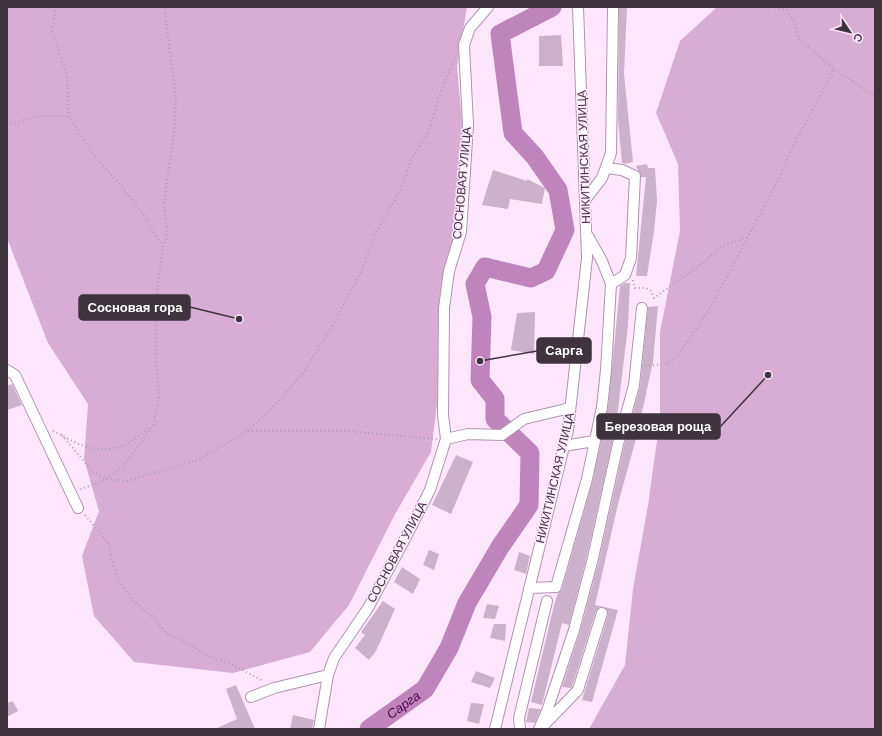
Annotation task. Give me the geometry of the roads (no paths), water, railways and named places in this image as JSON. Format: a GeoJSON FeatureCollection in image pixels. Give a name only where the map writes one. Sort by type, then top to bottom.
{"type":"FeatureCollection","features":[{"type":"Feature","properties":{"kind":"street","name":"СОСНОВАЯ УЛИЦА"},"geometry":{"type":"LineString","coordinates":[[319,729],[328,675],[334,658],[368,608],[405,539],[430,490],[446,439],[443,415],[444,308],[450,271],[461,232],[468,125],[464,45],[470,28],[488,7]]}},
{"type":"Feature","properties":{"kind":"street","name":"НИКИТИНСКАЯ УЛИЦА"},"geometry":{"type":"LineString","coordinates":[[495,729],[564,446],[570,408],[587,258],[578,7]]}},
{"type":"Feature","properties":{"kind":"street"},"geometry":{"type":"LineString","coordinates":[[585,200],[602,178],[612,153],[613,7]]}},
{"type":"Feature","properties":{"kind":"street"},"geometry":{"type":"LineString","coordinates":[[606,168],[622,170],[635,176],[631,258],[625,275],[611,284]]}},
{"type":"Feature","properties":{"kind":"street"},"geometry":{"type":"LineString","coordinates":[[529,588],[556,588],[586,479],[602,407],[606,370],[611,284],[602,261],[587,234]]}},
{"type":"Feature","properties":{"kind":"street"},"geometry":{"type":"LineString","coordinates":[[540,729],[574,630],[589,572],[618,444],[634,385],[642,308]]}},
{"type":"Feature","properties":{"kind":"street"},"geometry":{"type":"LineString","coordinates":[[7,370],[16,375],[78,508]]}},
{"type":"Feature","properties":{"kind":"street"},"geometry":{"type":"LineString","coordinates":[[446,439],[468,434],[502,434],[524,419],[570,408]]}},
{"type":"Feature","properties":{"kind":"street"},"geometry":{"type":"LineString","coordinates":[[564,446],[594,441]]}},
{"type":"Feature","properties":{"kind":"street"},"geometry":{"type":"LineString","coordinates":[[520,729],[519,718],[548,601]]}},
{"type":"Feature","properties":{"kind":"street"},"geometry":{"type":"LineString","coordinates":[[540,729],[578,690],[602,613]]}},
{"type":"Feature","properties":{"kind":"street"},"geometry":{"type":"LineString","coordinates":[[250,697],[274,688],[328,675]]}},
{"type":"Feature","properties":{"kind":"waterway","name":"Сарга"},"geometry":{"type":"LineString","coordinates":[[369,729],[425,689],[449,648],[467,603],[500,547],[529,505],[530,453],[495,419],[495,399],[480,380],[482,317],[475,284],[485,267],[531,278],[546,271],[565,230],[558,190],[535,157],[513,133],[500,34],[552,7]]}},
{"type":"Feature","properties":{"kind":"place","name":"Сосновая гора"},"geometry":{"type":"Point","coordinates":[239,319]}},
{"type":"Feature","properties":{"kind":"place","name":"Сарга"},"geometry":{"type":"Point","coordinates":[480,361]}},
{"type":"Feature","properties":{"kind":"place","name":"Березовая роща"},"geometry":{"type":"Point","coordinates":[768,375]}}]}
